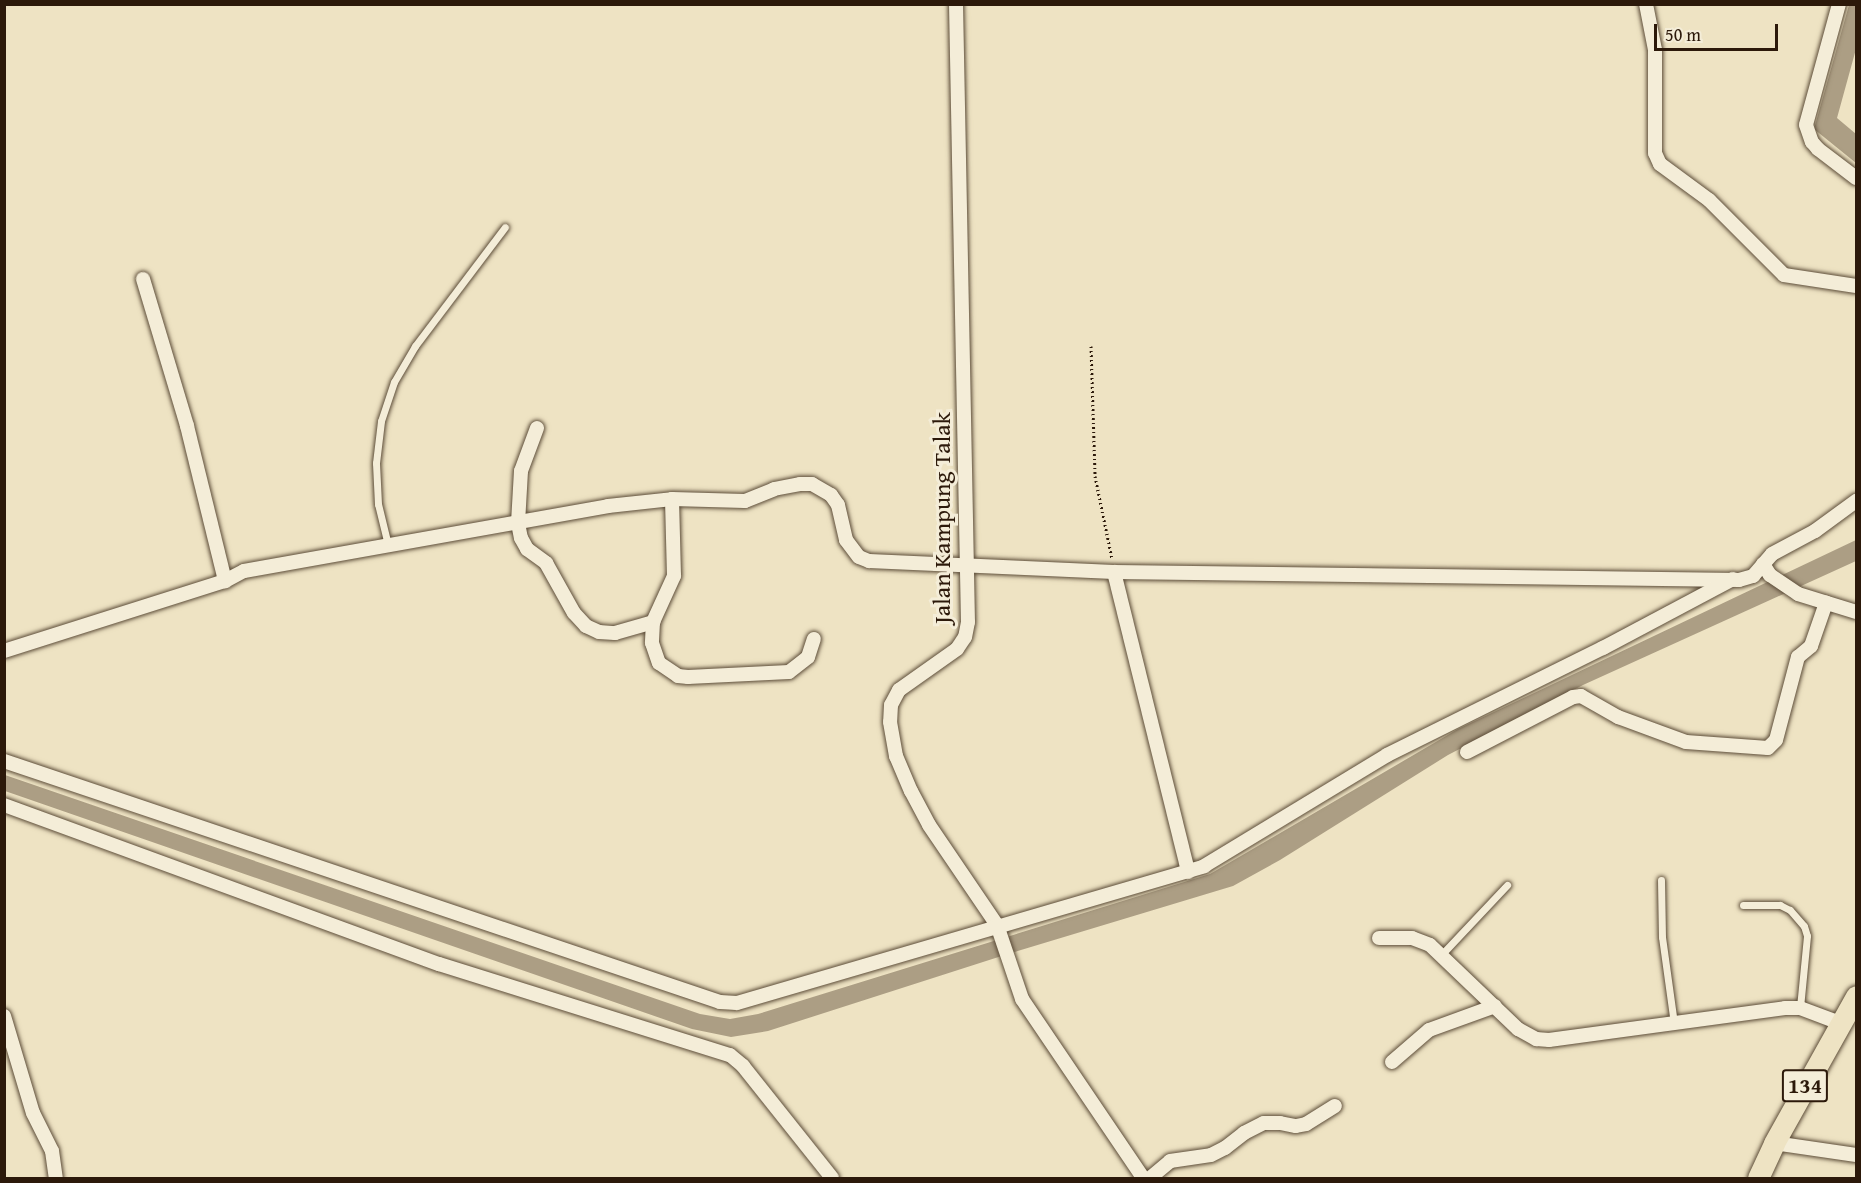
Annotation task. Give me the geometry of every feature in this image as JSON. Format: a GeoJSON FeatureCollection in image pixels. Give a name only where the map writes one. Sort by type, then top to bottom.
{"type":"FeatureCollection","features":[{"type":"Feature","properties":{"kind":"main road","name":"134"},"geometry":{"type":"LineString","coordinates":[[1758,1179],[1774,1143],[1857,996]]}},
{"type":"Feature","properties":{"kind":"street","name":"Jalan Kampung Talak"},"geometry":{"type":"LineString","coordinates":[[957,4],[968,622],[962,644],[899,690],[889,713],[896,756],[911,792],[929,825],[999,930],[1022,999],[1143,1179]]}},
{"type":"Feature","properties":{"kind":"street"},"geometry":{"type":"LineString","coordinates":[[1646,4],[1655,50],[1655,153],[1660,164],[1709,200],[1784,275],[1857,286]]}},
{"type":"Feature","properties":{"kind":"street"},"geometry":{"type":"LineString","coordinates":[[1839,4],[1806,124],[1812,142],[1818,149],[1857,178]]}},
{"type":"Feature","properties":{"kind":"street"},"geometry":{"type":"LineString","coordinates":[[143,279],[187,426],[225,581]]}},
{"type":"Feature","properties":{"kind":"street"},"geometry":{"type":"LineString","coordinates":[[537,428],[521,471],[518,523],[523,544],[546,563],[574,613],[586,626],[599,632],[615,633],[653,622]]}},
{"type":"Feature","properties":{"kind":"street"},"geometry":{"type":"LineString","coordinates":[[4,651],[225,581],[244,571],[608,506],[672,499],[746,501],[774,489],[812,484],[822,488],[838,505],[846,540],[859,556],[879,563],[1114,572],[1734,579],[1753,576],[1767,570],[1773,554],[1822,526],[1857,501]]}},
{"type":"Feature","properties":{"kind":"street"},"geometry":{"type":"LineString","coordinates":[[672,499],[674,576],[653,622],[652,643],[659,663],[678,676],[775,675],[789,672],[808,657],[814,639]]}},
{"type":"Feature","properties":{"kind":"street"},"geometry":{"type":"LineString","coordinates":[[1767,570],[1798,594],[1857,612]]}},
{"type":"Feature","properties":{"kind":"street"},"geometry":{"type":"LineString","coordinates":[[1114,572],[1188,872]]}},
{"type":"Feature","properties":{"kind":"street"},"geometry":{"type":"LineString","coordinates":[[4,761],[726,1004],[742,1002],[999,930],[1204,866],[1387,755],[1603,648],[1734,579]]}},
{"type":"Feature","properties":{"kind":"street"},"geometry":{"type":"LineString","coordinates":[[1467,752],[1581,696],[1618,717],[1686,742],[1764,749],[1772,747],[1776,740],[1798,657],[1811,646],[1826,603]]}},
{"type":"Feature","properties":{"kind":"street"},"geometry":{"type":"LineString","coordinates":[[4,805],[440,964],[730,1055],[743,1066],[831,1179]]}},
{"type":"Feature","properties":{"kind":"street"},"geometry":{"type":"LineString","coordinates":[[1379,938],[1418,939],[1442,954],[1523,1034],[1542,1040],[1800,1008],[1840,1023]]}},
{"type":"Feature","properties":{"kind":"street"},"geometry":{"type":"LineString","coordinates":[[1392,1062],[1429,1030],[1495,1006]]}},
{"type":"Feature","properties":{"kind":"street"},"geometry":{"type":"LineString","coordinates":[[4,1016],[33,1113],[52,1151],[56,1179]]}},
{"type":"Feature","properties":{"kind":"street"},"geometry":{"type":"LineString","coordinates":[[1150,1179],[1170,1161],[1211,1155],[1257,1126],[1280,1123],[1296,1126],[1306,1124],[1335,1106]]}},
{"type":"Feature","properties":{"kind":"street"},"geometry":{"type":"LineString","coordinates":[[1774,1143],[1857,1155]]}},
{"type":"Feature","properties":{"kind":"lane"},"geometry":{"type":"LineString","coordinates":[[388,545],[378,504],[376,463],[381,421],[394,382],[415,346],[505,227]]}},
{"type":"Feature","properties":{"kind":"lane"},"geometry":{"type":"LineString","coordinates":[[1661,880],[1662,936],[1674,1024]]}},
{"type":"Feature","properties":{"kind":"lane"},"geometry":{"type":"LineString","coordinates":[[1442,954],[1507,885]]}},
{"type":"Feature","properties":{"kind":"lane"},"geometry":{"type":"LineString","coordinates":[[1743,905],[1780,905],[1790,909],[1804,926],[1808,936],[1800,1008]]}},
{"type":"Feature","properties":{"kind":"path"},"geometry":{"type":"LineString","coordinates":[[1091,346],[1095,476],[1114,572]]}},
{"type":"Feature","properties":{"kind":"shaded area"},"geometry":{"type":"Polygon","coordinates":[[[1849,5],[1856,5],[1856,49],[1837,118],[1856,134],[1856,163],[1814,129],[1849,5]]]}},
{"type":"Feature","properties":{"kind":"shaded area"},"geometry":{"type":"Polygon","coordinates":[[[1856,540],[1856,561],[1583,685],[1448,755],[1280,860],[1233,886],[1011,953],[768,1031],[731,1037],[692,1029],[5,791],[5,775],[700,1014],[730,1019],[758,1014],[1210,874],[1458,729],[1856,540]]]}}]}
